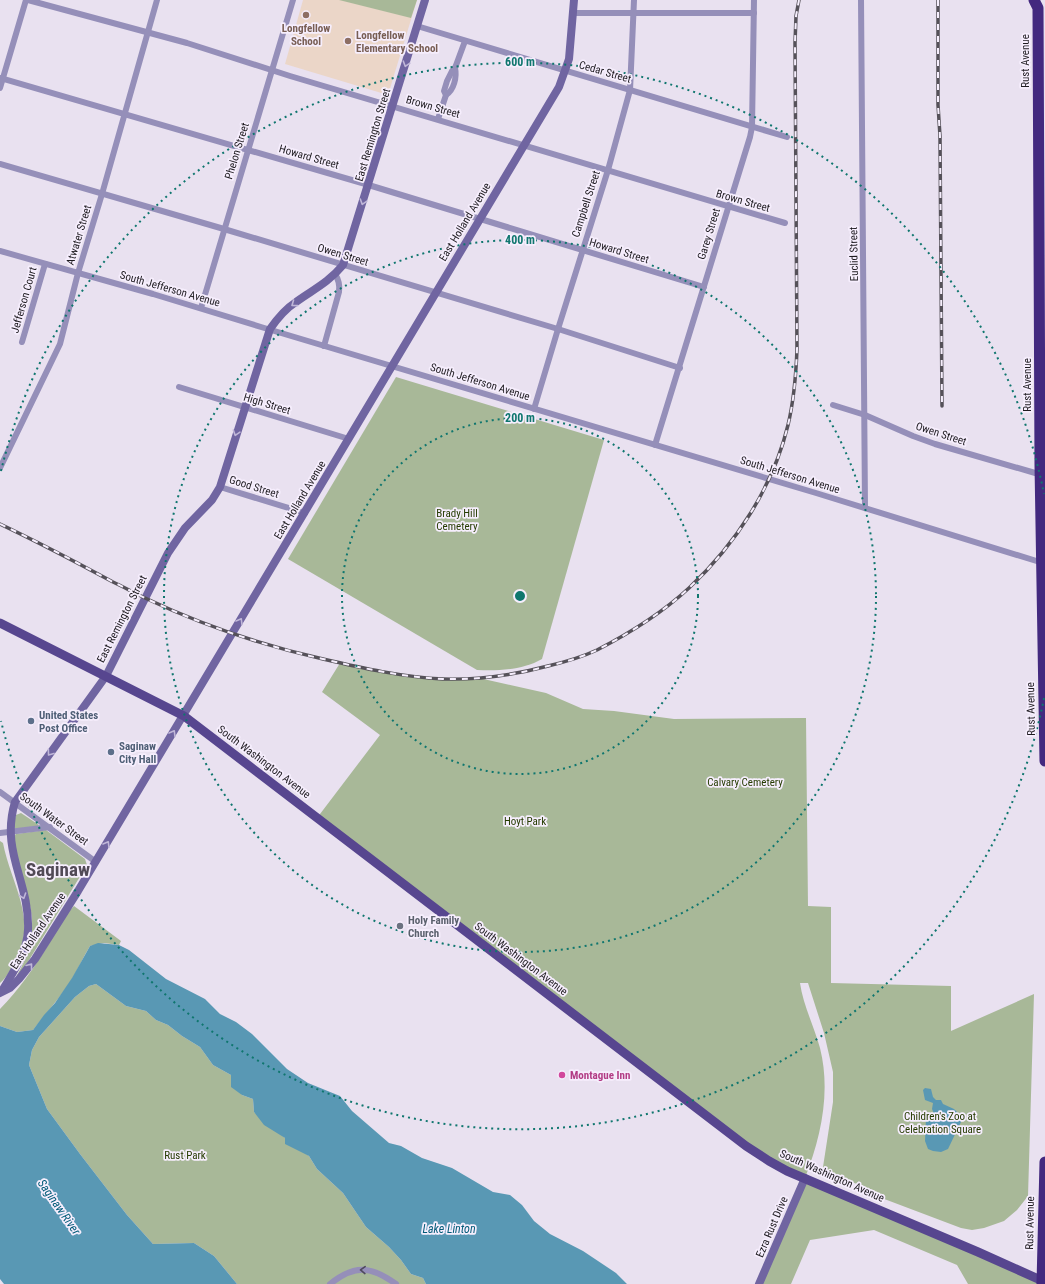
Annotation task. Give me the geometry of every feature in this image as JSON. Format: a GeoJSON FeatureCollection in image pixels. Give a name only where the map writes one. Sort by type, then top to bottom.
{"type":"FeatureCollection","features":[{"type":"Feature","properties":{"kind":"highway","name":"Rust Avenue"},"geometry":{"type":"LineString","coordinates":[[1038,3],[1041,37],[1042,122],[1042,380],[1045,761]]}},
{"type":"Feature","properties":{"kind":"highway","name":"Rust Avenue"},"geometry":{"type":"LineString","coordinates":[[1043,1282],[1045,1162]]}},
{"type":"Feature","properties":{"kind":"main road","name":"East Remington Street"},"geometry":{"type":"LineString","coordinates":[[1,993],[16,968],[25,948],[28,931],[28,916],[25,898],[13,870],[3,833],[10,812],[15,802],[106,676],[168,553],[185,528],[212,500],[220,486],[270,329],[285,310],[323,285],[343,265],[426,0]]}},
{"type":"Feature","properties":{"kind":"main road","name":"East Holland Avenue"},"geometry":{"type":"LineString","coordinates":[[1,993],[10,988],[19,979],[35,959],[96,862],[435,293],[560,87],[566,71],[571,45],[574,0]]}},
{"type":"Feature","properties":{"kind":"main road","name":"South Washington Avenue"},"geometry":{"type":"LineString","coordinates":[[0,623],[184,716],[746,1146],[769,1161],[787,1171],[1043,1282]]}},
{"type":"Feature","properties":{"kind":"main road","name":"Ezra Rust Drive"},"geometry":{"type":"LineString","coordinates":[[759,1284],[805,1178]]}},
{"type":"Feature","properties":{"kind":"street","name":"Brown Street"},"geometry":{"type":"LineString","coordinates":[[27,0],[187,43],[524,146],[784,223]]}},
{"type":"Feature","properties":{"kind":"street"},"geometry":{"type":"LineString","coordinates":[[0,88],[1,78],[27,0]]}},
{"type":"Feature","properties":{"kind":"street","name":"Atwater Street"},"geometry":{"type":"LineString","coordinates":[[0,468],[60,344],[78,273],[157,0]]}},
{"type":"Feature","properties":{"kind":"street","name":"Phelon Street"},"geometry":{"type":"LineString","coordinates":[[201,308],[293,0]]}},
{"type":"Feature","properties":{"kind":"street","name":"Campbell Street"},"geometry":{"type":"LineString","coordinates":[[534,409],[608,170],[630,90],[634,0]]}},
{"type":"Feature","properties":{"kind":"street","name":"Garey Street"},"geometry":{"type":"LineString","coordinates":[[655,446],[750,138],[752,127],[754,0]]}},
{"type":"Feature","properties":{"kind":"street","name":"Euclid Street"},"geometry":{"type":"LineString","coordinates":[[861,0],[865,508]]}},
{"type":"Feature","properties":{"kind":"street"},"geometry":{"type":"LineString","coordinates":[[573,13],[754,13]]}},
{"type":"Feature","properties":{"kind":"street","name":"Cedar Street"},"geometry":{"type":"LineString","coordinates":[[417,26],[787,137]]}},
{"type":"Feature","properties":{"kind":"street"},"geometry":{"type":"LineString","coordinates":[[438,119],[446,95],[444,91],[447,81],[455,68],[465,41]]}},
{"type":"Feature","properties":{"kind":"street","name":"Howard Street"},"geometry":{"type":"LineString","coordinates":[[1,78],[369,185],[704,287]]}},
{"type":"Feature","properties":{"kind":"street","name":"Owen Street"},"geometry":{"type":"LineString","coordinates":[[0,164],[558,329],[680,368]]}},
{"type":"Feature","properties":{"kind":"street","name":"South Jefferson Avenue"},"geometry":{"type":"LineString","coordinates":[[0,251],[201,308],[1043,563]]}},
{"type":"Feature","properties":{"kind":"street","name":"Jefferson Court"},"geometry":{"type":"LineString","coordinates":[[22,342],[45,264]]}},
{"type":"Feature","properties":{"kind":"street"},"geometry":{"type":"LineString","coordinates":[[324,346],[339,292],[340,284],[335,274]]}},
{"type":"Feature","properties":{"kind":"street","name":"High Street"},"geometry":{"type":"LineString","coordinates":[[179,387],[349,439]]}},
{"type":"Feature","properties":{"kind":"street","name":"Owen Street"},"geometry":{"type":"LineString","coordinates":[[833,405],[865,415],[913,436],[1043,470]]}},
{"type":"Feature","properties":{"kind":"street","name":"Good Street"},"geometry":{"type":"LineString","coordinates":[[220,486],[305,513]]}},
{"type":"Feature","properties":{"kind":"street","name":"South Water Street"},"geometry":{"type":"LineString","coordinates":[[0,792],[96,862]]}},
{"type":"Feature","properties":{"kind":"street"},"geometry":{"type":"LineString","coordinates":[[3,833],[50,828]]}},
{"type":"Feature","properties":{"kind":"street"},"geometry":{"type":"LineString","coordinates":[[330,1284],[349,1272],[363,1269],[380,1273],[396,1284]]}},
{"type":"Feature","properties":{"kind":"shaded area","name":"Longfellow Elementary School"},"geometry":{"type":"Polygon","coordinates":[[[303,0],[417,0],[388,95],[285,64],[303,0]]]}},
{"type":"Feature","properties":{"kind":"green space"},"geometry":{"type":"Polygon","coordinates":[[[339,0],[417,0],[411,18],[339,0]]]}},
{"type":"Feature","properties":{"kind":"green space","name":"Brady Hill Cemetery"},"geometry":{"type":"Polygon","coordinates":[[[396,377],[604,440],[542,659],[535,663],[511,669],[477,670],[288,559],[396,377]]]}},
{"type":"Feature","properties":{"kind":"green space","name":"Hoyt Park"},"geometry":{"type":"Polygon","coordinates":[[[340,663],[407,676],[444,679],[479,678],[546,693],[583,709],[614,711],[674,719],[806,718],[808,906],[831,907],[831,983],[951,986],[951,1031],[1034,994],[1028,1196],[1017,1210],[1004,1221],[984,1228],[972,1230],[961,1228],[879,1197],[862,1186],[827,1172],[823,1167],[833,1102],[833,1072],[824,1033],[808,983],[800,983],[820,1048],[825,1081],[823,1114],[820,1130],[816,1147],[805,1178],[769,1161],[317,818],[380,735],[322,692],[340,663]]]}},
{"type":"Feature","properties":{"kind":"green space"},"geometry":{"type":"Polygon","coordinates":[[[21,813],[39,825],[15,829],[13,824],[16,815],[21,813]]]}},
{"type":"Feature","properties":{"kind":"green space"},"geometry":{"type":"Polygon","coordinates":[[[46,830],[85,859],[87,865],[26,965],[16,977],[26,957],[29,947],[32,916],[13,855],[14,836],[16,834],[46,830]]]}},
{"type":"Feature","properties":{"kind":"green space"},"geometry":{"type":"Polygon","coordinates":[[[0,841],[3,843],[21,902],[24,916],[24,930],[22,945],[16,961],[7,976],[0,983],[0,841]]]}},
{"type":"Feature","properties":{"kind":"green space"},"geometry":{"type":"Polygon","coordinates":[[[74,906],[121,941],[119,945],[104,943],[90,946],[67,986],[33,1030],[17,1032],[0,1026],[0,1009],[31,972],[62,920],[74,906]]]}},
{"type":"Feature","properties":{"kind":"green space","name":"Rust Park"},"geometry":{"type":"Polygon","coordinates":[[[96,984],[126,1006],[146,1011],[156,1020],[168,1025],[200,1047],[213,1065],[231,1075],[242,1095],[253,1099],[254,1112],[309,1156],[317,1169],[343,1193],[366,1227],[389,1247],[411,1274],[423,1278],[426,1284],[237,1284],[214,1256],[194,1243],[153,1244],[127,1215],[47,1109],[29,1065],[32,1050],[39,1037],[75,997],[89,986],[96,984]]]}},
{"type":"Feature","properties":{"kind":"green space"},"geometry":{"type":"Polygon","coordinates":[[[805,1178],[1042,1284],[968,1284],[957,1265],[874,1230],[810,1240],[791,1284],[759,1284],[805,1178]]]}},
{"type":"Feature","properties":{"kind":"water","name":"Lake Linton"},"geometry":{"type":"Polygon","coordinates":[[[98,943],[119,945],[129,950],[166,979],[205,999],[220,1014],[236,1022],[252,1034],[287,1069],[308,1083],[340,1096],[352,1111],[389,1143],[401,1146],[422,1158],[452,1168],[493,1192],[510,1195],[522,1205],[534,1221],[550,1234],[583,1251],[616,1273],[627,1284],[426,1284],[423,1278],[411,1274],[389,1247],[366,1227],[343,1193],[317,1169],[309,1156],[285,1144],[285,1138],[264,1125],[254,1112],[253,1099],[242,1095],[231,1087],[231,1075],[213,1065],[200,1047],[168,1025],[156,1020],[146,1011],[126,1006],[96,984],[89,986],[75,997],[39,1037],[32,1050],[29,1065],[47,1109],[127,1215],[153,1244],[194,1243],[214,1256],[237,1284],[4,1284],[0,1279],[0,1026],[17,1032],[33,1030],[55,1003],[72,978],[90,946],[98,943]]]}},
{"type":"Feature","properties":{"kind":"water"},"geometry":{"type":"Polygon","coordinates":[[[925,1088],[931,1089],[933,1097],[936,1100],[941,1100],[943,1104],[954,1109],[960,1115],[961,1122],[948,1149],[941,1152],[928,1149],[925,1141],[926,1118],[934,1114],[932,1109],[933,1103],[925,1100],[923,1090],[925,1088]]]}},
{"type":"Feature","properties":{"kind":"railway"},"geometry":{"type":"LineString","coordinates":[[0,524],[141,596],[188,617],[254,641],[352,666],[382,672],[443,679],[483,678],[522,672],[567,661],[591,653],[622,637],[645,622],[668,606],[689,588],[722,553],[737,533],[750,513],[773,470],[788,425],[792,406],[797,349],[795,43],[796,16],[799,0]]}},
{"type":"Feature","properties":{"kind":"railway"},"geometry":{"type":"LineString","coordinates":[[938,0],[942,406]]}},
{"type":"Feature","properties":{"kind":"place","name":"Longfellow School"},"geometry":{"type":"Point","coordinates":[306,15]}},
{"type":"Feature","properties":{"kind":"place","name":"Longfellow Elementary School"},"geometry":{"type":"Point","coordinates":[348,41]}},
{"type":"Feature","properties":{"kind":"place","name":"United States Post Office"},"geometry":{"type":"Point","coordinates":[31,721]}},
{"type":"Feature","properties":{"kind":"place","name":"Saginaw City Hall"},"geometry":{"type":"Point","coordinates":[111,752]}},
{"type":"Feature","properties":{"kind":"place","name":"Holy Family Church"},"geometry":{"type":"Point","coordinates":[400,926]}},
{"type":"Feature","properties":{"kind":"place","name":"Montague Inn"},"geometry":{"type":"Point","coordinates":[562,1075]}},
{"type":"Feature","properties":{"kind":"district","name":"Saginaw"},"geometry":{"type":"Point","coordinates":[58,869]}},
{"type":"Feature","properties":{"kind":"park label","name":"Calvary Cemetery"},"geometry":{"type":"Point","coordinates":[745,782]}},
{"type":"Feature","properties":{"kind":"park label","name":"Children's Zoo at Celebration Square"},"geometry":{"type":"Point","coordinates":[940,1122]}},
{"type":"Feature","properties":{"kind":"water label","name":"Saginaw River"},"geometry":{"type":"Point","coordinates":[59,1207]}}]}
